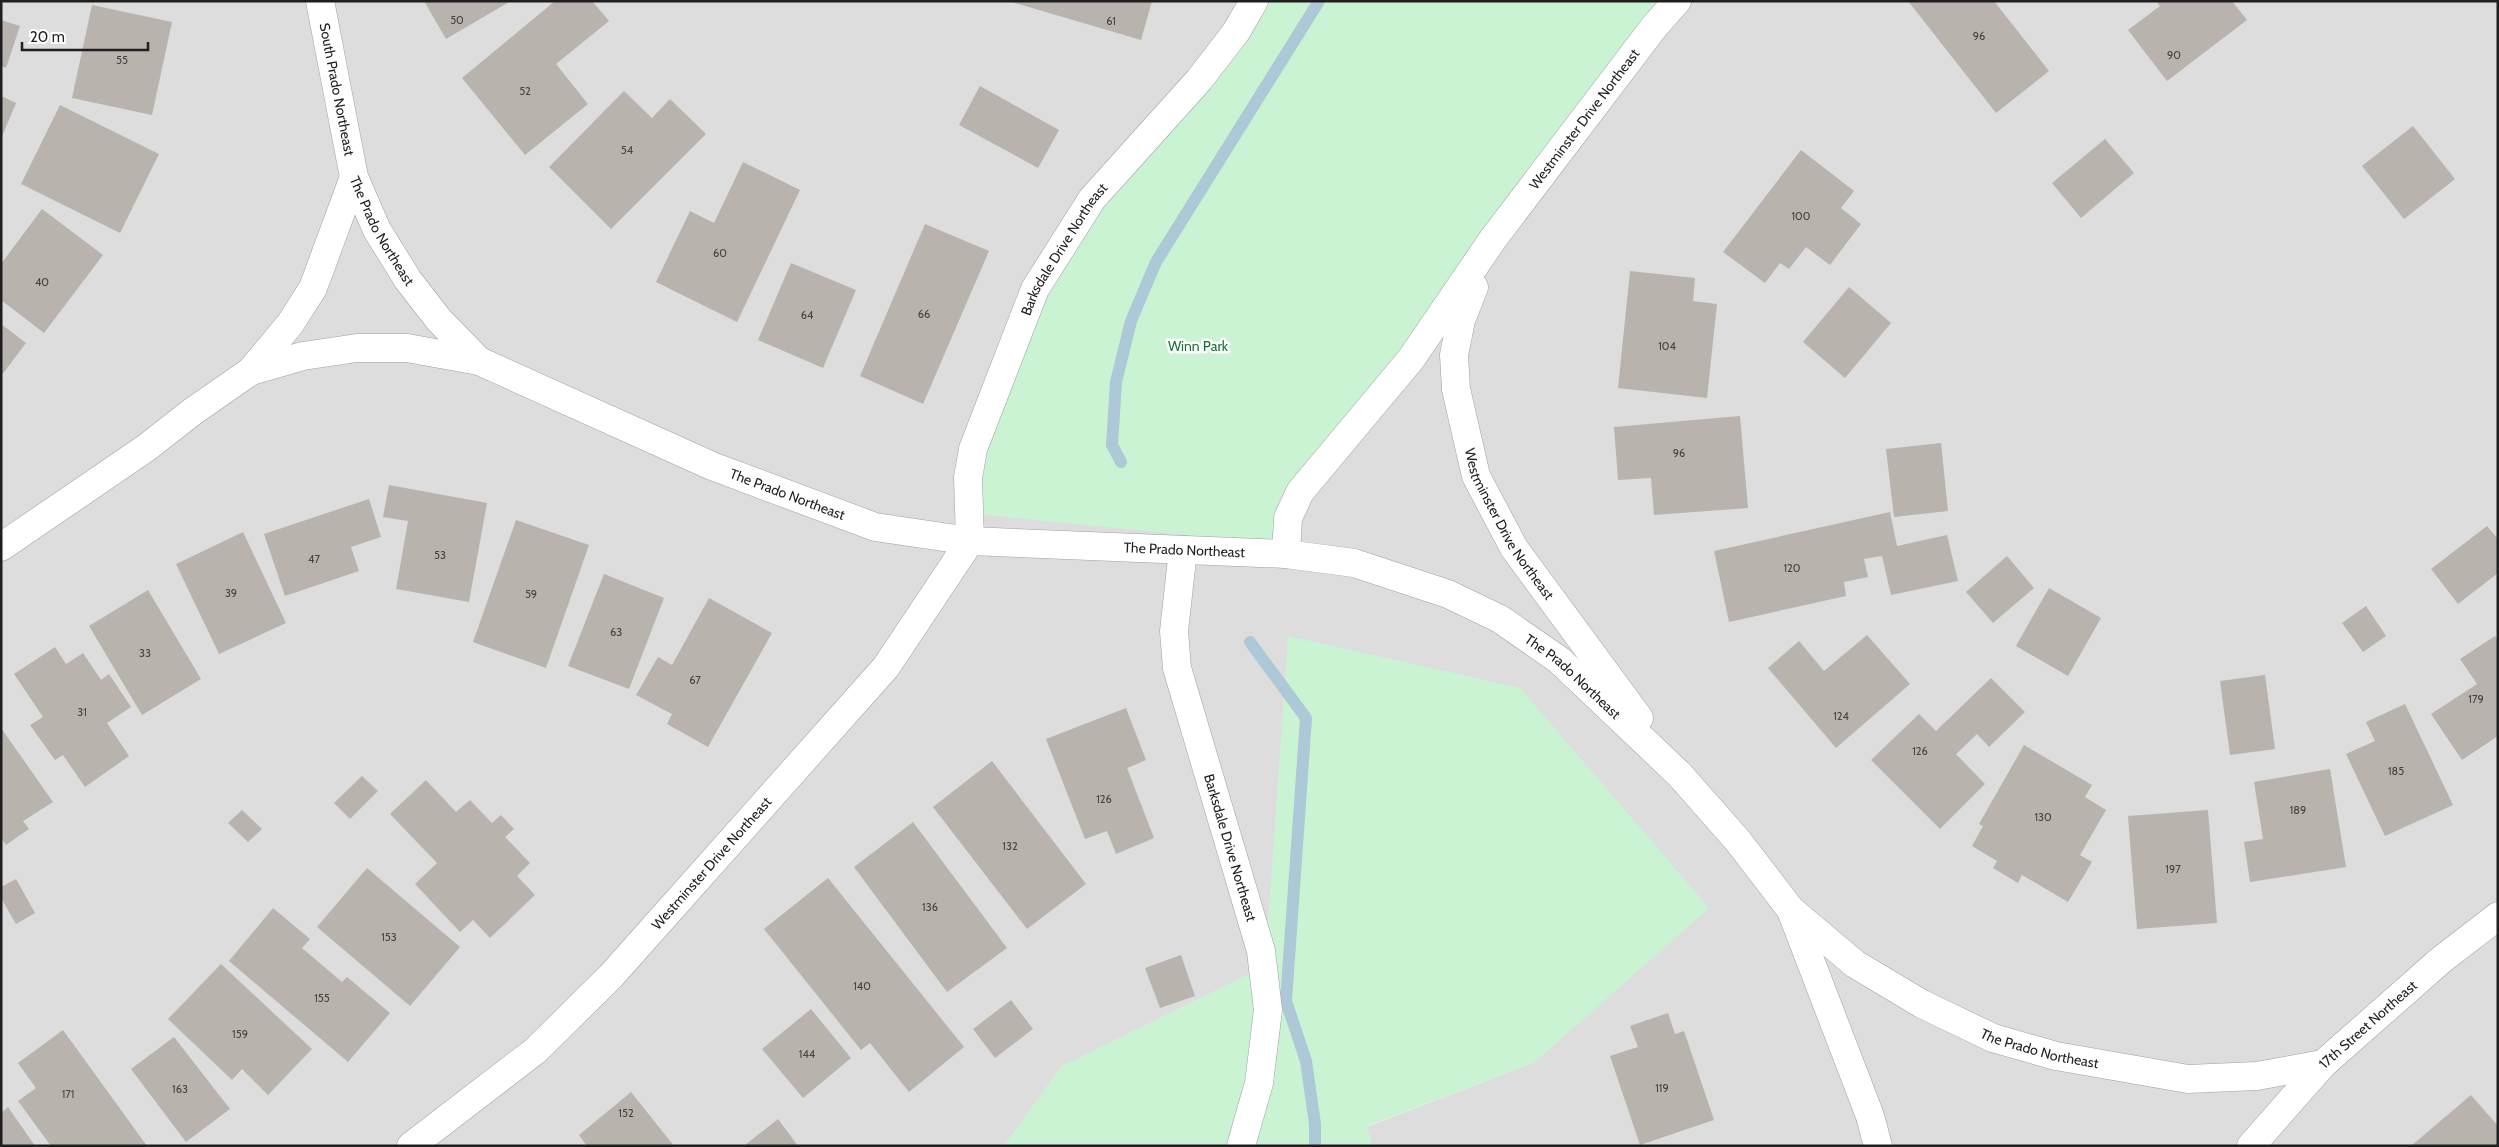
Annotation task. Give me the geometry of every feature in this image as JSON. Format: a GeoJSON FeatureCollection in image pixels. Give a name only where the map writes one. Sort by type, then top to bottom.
{"type":"FeatureCollection","features":[{"type":"Feature","properties":{"kind":"street","name":"South Prado Northeast"},"geometry":{"type":"LineString","coordinates":[[320,1],[354,177]]}},
{"type":"Feature","properties":{"kind":"street","name":"Barksdale Drive Northeast"},"geometry":{"type":"LineString","coordinates":[[970,541],[968,478],[973,449],[1034,289],[1092,199],[1199,80],[1236,32],[1254,1]]}},
{"type":"Feature","properties":{"kind":"street","name":"Westminster Drive Northeast"},"geometry":{"type":"LineString","coordinates":[[1286,554],[1288,518],[1300,492],[1411,359],[1493,239],[1654,27],[1677,1]]}},
{"type":"Feature","properties":{"kind":"street","name":"The Prado Northeast"},"geometry":{"type":"LineString","coordinates":[[354,177],[377,230],[408,280],[439,320],[479,361]]}},
{"type":"Feature","properties":{"kind":"street","name":"The Prado Northeast"},"geometry":{"type":"LineString","coordinates":[[1,547],[146,448],[192,412],[251,371],[290,324],[313,288],[354,177]]}},
{"type":"Feature","properties":{"kind":"street","name":"Westminster Drive Northeast"},"geometry":{"type":"LineString","coordinates":[[1493,239],[1461,320],[1454,355],[1456,389],[1476,476],[1514,548],[1680,775]]}},
{"type":"Feature","properties":{"kind":"street","name":"The Prado Northeast"},"geometry":{"type":"LineString","coordinates":[[251,371],[303,356],[357,348],[407,348],[479,361],[712,466],[863,524],[970,541],[1286,554],[1354,562],[1448,594],[1500,619],[1559,660],[1680,775],[1738,841],[1791,910],[1855,964],[1922,1004],[1993,1038],[2056,1056],[2188,1079],[2257,1076],[2323,1064]]}},
{"type":"Feature","properties":{"kind":"street","name":"Westminster Drive Northeast"},"geometry":{"type":"LineString","coordinates":[[411,1146],[535,1051],[611,976],[886,667],[970,541]]}},
{"type":"Feature","properties":{"kind":"street","name":"Barksdale Drive Northeast"},"geometry":{"type":"LineString","coordinates":[[1183,550],[1174,631],[1177,668],[1258,940],[1268,1010],[1259,1083],[1241,1146]]}},
{"type":"Feature","properties":{"kind":"street","name":"The Prado Northeast"},"geometry":{"type":"LineString","coordinates":[[1791,910],[1870,1116],[1878,1146]]}},
{"type":"Feature","properties":{"kind":"street","name":"17th Street Northeast"},"geometry":{"type":"LineString","coordinates":[[2251,1146],[2323,1064],[2440,960],[2498,916]]}},
{"type":"Feature","properties":{"kind":"shaded area"},"geometry":{"type":"Polygon","coordinates":[[[1,1],[2498,1],[2498,1146],[1372,1146],[1367,1127],[1535,1062],[1289,636],[1264,985],[1062,1066],[1004,1146],[1,1146],[1,1]]]}},
{"type":"Feature","properties":{"kind":"green space","name":"Winn Park"},"geometry":{"type":"Polygon","coordinates":[[[1260,1],[1677,1],[1278,544],[967,513],[1036,260],[1260,1]]]}},
{"type":"Feature","properties":{"kind":"green space"},"geometry":{"type":"Polygon","coordinates":[[[1288,636],[1520,688],[1709,908],[1535,1062],[1367,1126],[1372,1146],[1004,1146],[1062,1066],[1265,966],[1265,968],[1288,636]]]}},
{"type":"Feature","properties":{"kind":"building"},"geometry":{"type":"Polygon","coordinates":[[[424,1],[511,1],[446,39],[424,1]]]}},
{"type":"Feature","properties":{"kind":"building"},"geometry":{"type":"Polygon","coordinates":[[[555,1],[592,1],[609,21],[556,64],[588,104],[525,155],[462,78],[555,1]]]}},
{"type":"Feature","properties":{"kind":"building"},"geometry":{"type":"Polygon","coordinates":[[[1008,1],[1152,1],[1141,40],[1008,1]]]}},
{"type":"Feature","properties":{"kind":"building"},"geometry":{"type":"Polygon","coordinates":[[[1908,1],[1994,1],[2049,71],[1996,113],[1908,1]]]}},
{"type":"Feature","properties":{"kind":"building"},"geometry":{"type":"Polygon","coordinates":[[[2156,1],[2232,1],[2247,20],[2167,81],[2128,30],[2160,6],[2156,1]]]}},
{"type":"Feature","properties":{"kind":"building"},"geometry":{"type":"Polygon","coordinates":[[[92,5],[172,22],[152,115],[72,98],[92,5]]]}},
{"type":"Feature","properties":{"kind":"building"},"geometry":{"type":"Polygon","coordinates":[[[1,20],[20,26],[6,68],[1,66],[1,20]]]}},
{"type":"Feature","properties":{"kind":"building"},"geometry":{"type":"Polygon","coordinates":[[[980,86],[1059,130],[1038,168],[959,125],[980,86]]]}},
{"type":"Feature","properties":{"kind":"building"},"geometry":{"type":"Polygon","coordinates":[[[624,91],[652,118],[670,99],[706,134],[611,229],[549,167],[624,91]]]}},
{"type":"Feature","properties":{"kind":"building"},"geometry":{"type":"Polygon","coordinates":[[[1,96],[16,103],[1,139],[1,96]]]}},
{"type":"Feature","properties":{"kind":"building"},"geometry":{"type":"Polygon","coordinates":[[[60,105],[159,154],[120,233],[21,184],[60,105]]]}},
{"type":"Feature","properties":{"kind":"building"},"geometry":{"type":"Polygon","coordinates":[[[2413,126],[2455,179],[2404,219],[2362,166],[2413,126]]]}},
{"type":"Feature","properties":{"kind":"building"},"geometry":{"type":"Polygon","coordinates":[[[2105,139],[2134,173],[2081,218],[2052,183],[2105,139]]]}},
{"type":"Feature","properties":{"kind":"building"},"geometry":{"type":"Polygon","coordinates":[[[1801,150],[1854,191],[1841,208],[1861,224],[1830,265],[1806,247],[1789,269],[1780,263],[1765,283],[1723,252],[1801,150]]]}},
{"type":"Feature","properties":{"kind":"building"},"geometry":{"type":"Polygon","coordinates":[[[743,162],[800,190],[737,322],[656,282],[690,211],[714,223],[743,162]]]}},
{"type":"Feature","properties":{"kind":"building"},"geometry":{"type":"Polygon","coordinates":[[[42,209],[103,255],[44,333],[1,300],[1,264],[42,209]]]}},
{"type":"Feature","properties":{"kind":"building"},"geometry":{"type":"Polygon","coordinates":[[[925,224],[989,251],[923,404],[860,376],[925,224]]]}},
{"type":"Feature","properties":{"kind":"building"},"geometry":{"type":"Polygon","coordinates":[[[791,263],[856,290],[823,368],[758,340],[791,263]]]}},
{"type":"Feature","properties":{"kind":"building"},"geometry":{"type":"Polygon","coordinates":[[[1630,271],[1695,278],[1693,301],[1717,304],[1707,398],[1618,388],[1630,271]]]}},
{"type":"Feature","properties":{"kind":"building"},"geometry":{"type":"Polygon","coordinates":[[[1849,287],[1891,323],[1845,378],[1803,342],[1849,287]]]}},
{"type":"Feature","properties":{"kind":"building"},"geometry":{"type":"Polygon","coordinates":[[[1,324],[26,343],[1,376],[1,324]]]}},
{"type":"Feature","properties":{"kind":"building"},"geometry":{"type":"Polygon","coordinates":[[[1740,416],[1748,508],[1654,515],[1651,478],[1618,480],[1614,427],[1740,416]]]}},
{"type":"Feature","properties":{"kind":"building"},"geometry":{"type":"Polygon","coordinates":[[[1941,443],[1948,511],[1894,517],[1886,449],[1941,443]]]}},
{"type":"Feature","properties":{"kind":"building"},"geometry":{"type":"Polygon","coordinates":[[[389,485],[487,503],[469,602],[396,589],[408,521],[383,517],[389,485]]]}},
{"type":"Feature","properties":{"kind":"building"},"geometry":{"type":"Polygon","coordinates":[[[369,499],[381,537],[351,547],[359,571],[285,596],[264,534],[369,499]]]}},
{"type":"Feature","properties":{"kind":"building"},"geometry":{"type":"Polygon","coordinates":[[[1890,512],[1897,546],[1947,535],[1958,581],[1891,595],[1882,556],[1864,559],[1868,577],[1844,582],[1846,596],[1729,622],[1714,551],[1890,512]]]}},
{"type":"Feature","properties":{"kind":"building"},"geometry":{"type":"Polygon","coordinates":[[[516,520],[589,545],[546,668],[473,642],[516,520]]]}},
{"type":"Feature","properties":{"kind":"building"},"geometry":{"type":"Polygon","coordinates":[[[2487,526],[2498,539],[2498,573],[2458,604],[2431,569],[2487,526]]]}},
{"type":"Feature","properties":{"kind":"building"},"geometry":{"type":"Polygon","coordinates":[[[243,532],[286,623],[219,654],[176,564],[243,532]]]}},
{"type":"Feature","properties":{"kind":"building"},"geometry":{"type":"Polygon","coordinates":[[[2007,556],[2034,588],[1993,623],[1966,592],[2007,556]]]}},
{"type":"Feature","properties":{"kind":"building"},"geometry":{"type":"Polygon","coordinates":[[[604,574],[664,598],[629,689],[568,666],[604,574]]]}},
{"type":"Feature","properties":{"kind":"building"},"geometry":{"type":"Polygon","coordinates":[[[2049,588],[2101,618],[2068,676],[2016,646],[2049,588]]]}},
{"type":"Feature","properties":{"kind":"building"},"geometry":{"type":"Polygon","coordinates":[[[148,590],[201,679],[142,715],[89,626],[148,590]]]}},
{"type":"Feature","properties":{"kind":"building"},"geometry":{"type":"Polygon","coordinates":[[[709,598],[772,633],[708,747],[667,724],[672,714],[636,695],[658,657],[672,665],[709,598]]]}},
{"type":"Feature","properties":{"kind":"building"},"geometry":{"type":"Polygon","coordinates":[[[2366,606],[2386,636],[2363,652],[2342,623],[2366,606]]]}},
{"type":"Feature","properties":{"kind":"building"},"geometry":{"type":"Polygon","coordinates":[[[1867,635],[1910,684],[1836,748],[1768,668],[1799,641],[1824,671],[1867,635]]]}},
{"type":"Feature","properties":{"kind":"building"},"geometry":{"type":"Polygon","coordinates":[[[2495,636],[2498,640],[2498,736],[2462,760],[2431,714],[2477,684],[2460,659],[2495,636]]]}},
{"type":"Feature","properties":{"kind":"building"},"geometry":{"type":"Polygon","coordinates":[[[55,647],[66,664],[83,653],[101,680],[109,674],[131,707],[107,723],[129,756],[85,787],[63,755],[55,760],[30,725],[43,717],[14,674],[55,647]]]}},
{"type":"Feature","properties":{"kind":"building"},"geometry":{"type":"Polygon","coordinates":[[[2265,675],[2275,749],[2230,755],[2220,681],[2265,675]]]}},
{"type":"Feature","properties":{"kind":"building"},"geometry":{"type":"Polygon","coordinates":[[[1991,678],[2025,712],[1989,747],[1977,734],[1956,754],[1985,784],[1940,829],[1871,760],[1919,714],[1936,731],[1991,678]]]}},
{"type":"Feature","properties":{"kind":"building"},"geometry":{"type":"Polygon","coordinates":[[[2405,704],[2453,805],[2385,836],[2346,754],[2375,741],[2366,722],[2405,704]]]}},
{"type":"Feature","properties":{"kind":"building"},"geometry":{"type":"Polygon","coordinates":[[[1126,708],[1146,760],[1127,768],[1154,838],[1116,854],[1107,831],[1085,839],[1046,739],[1126,708]]]}},
{"type":"Feature","properties":{"kind":"building"},"geometry":{"type":"Polygon","coordinates":[[[1,728],[53,802],[23,821],[29,829],[6,845],[1,838],[1,728]]]}},
{"type":"Feature","properties":{"kind":"building"},"geometry":{"type":"Polygon","coordinates":[[[2024,745],[2092,785],[2085,797],[2106,810],[2080,855],[2092,862],[2068,902],[2022,875],[2018,883],[1993,868],[1997,861],[1972,846],[1983,826],[1979,824],[2024,745]]]}},
{"type":"Feature","properties":{"kind":"building"},"geometry":{"type":"Polygon","coordinates":[[[992,761],[1086,884],[1027,929],[933,807],[992,761]]]}},
{"type":"Feature","properties":{"kind":"building"},"geometry":{"type":"Polygon","coordinates":[[[2330,769],[2346,867],[2250,882],[2244,842],[2263,839],[2254,782],[2330,769]]]}},
{"type":"Feature","properties":{"kind":"building"},"geometry":{"type":"Polygon","coordinates":[[[362,776],[378,791],[350,819],[334,803],[362,776]]]}},
{"type":"Feature","properties":{"kind":"building"},"geometry":{"type":"Polygon","coordinates":[[[426,780],[456,812],[470,800],[492,823],[501,815],[514,829],[505,837],[530,863],[517,876],[535,895],[490,938],[473,920],[460,932],[415,884],[437,863],[390,814],[426,780]]]}},
{"type":"Feature","properties":{"kind":"building"},"geometry":{"type":"Polygon","coordinates":[[[242,810],[262,829],[248,842],[228,823],[242,810]]]}},
{"type":"Feature","properties":{"kind":"building"},"geometry":{"type":"Polygon","coordinates":[[[2208,810],[2217,923],[2137,929],[2128,816],[2208,810]]]}},
{"type":"Feature","properties":{"kind":"building"},"geometry":{"type":"Polygon","coordinates":[[[913,822],[1007,948],[947,992],[854,867],[913,822]]]}},
{"type":"Feature","properties":{"kind":"building"},"geometry":{"type":"Polygon","coordinates":[[[367,868],[460,947],[410,1006],[317,927],[367,868]]]}},
{"type":"Feature","properties":{"kind":"building"},"geometry":{"type":"Polygon","coordinates":[[[828,878],[964,1047],[909,1092],[870,1043],[861,1050],[764,929],[828,878]]]}},
{"type":"Feature","properties":{"kind":"building"},"geometry":{"type":"Polygon","coordinates":[[[16,879],[35,913],[16,924],[1,898],[1,887],[16,879]]]}},
{"type":"Feature","properties":{"kind":"building"},"geometry":{"type":"Polygon","coordinates":[[[273,908],[310,939],[302,948],[342,982],[347,977],[390,1013],[348,1062],[229,961],[273,908]]]}},
{"type":"Feature","properties":{"kind":"building"},"geometry":{"type":"Polygon","coordinates":[[[1181,955],[1195,996],[1160,1008],[1145,968],[1181,955]]]}},
{"type":"Feature","properties":{"kind":"building"},"geometry":{"type":"Polygon","coordinates":[[[221,964],[312,1049],[268,1095],[242,1069],[232,1080],[168,1019],[221,964]]]}},
{"type":"Feature","properties":{"kind":"building"},"geometry":{"type":"Polygon","coordinates":[[[1011,1000],[1033,1029],[995,1058],[973,1029],[1011,1000]]]}},
{"type":"Feature","properties":{"kind":"building"},"geometry":{"type":"Polygon","coordinates":[[[811,1009],[851,1058],[803,1098],[762,1049],[811,1009]]]}},
{"type":"Feature","properties":{"kind":"building"},"geometry":{"type":"Polygon","coordinates":[[[1668,1013],[1675,1034],[1684,1031],[1714,1120],[1640,1145],[1610,1056],[1638,1047],[1630,1026],[1668,1013]]]}},
{"type":"Feature","properties":{"kind":"building"},"geometry":{"type":"Polygon","coordinates":[[[63,1030],[147,1146],[51,1146],[18,1101],[36,1088],[18,1063],[63,1030]]]}},
{"type":"Feature","properties":{"kind":"building"},"geometry":{"type":"Polygon","coordinates":[[[174,1037],[230,1109],[186,1142],[131,1069],[174,1037]]]}},
{"type":"Feature","properties":{"kind":"building"},"geometry":{"type":"Polygon","coordinates":[[[631,1092],[674,1146],[587,1146],[579,1135],[631,1092]]]}},
{"type":"Feature","properties":{"kind":"building"},"geometry":{"type":"Polygon","coordinates":[[[2471,1095],[2498,1126],[2498,1146],[2411,1146],[2471,1095]]]}},
{"type":"Feature","properties":{"kind":"building"},"geometry":{"type":"Polygon","coordinates":[[[8,1107],[35,1146],[1,1146],[1,1113],[8,1107]]]}},
{"type":"Feature","properties":{"kind":"building"},"geometry":{"type":"Polygon","coordinates":[[[778,1119],[798,1146],[744,1146],[778,1119]]]}},
{"type":"Feature","properties":{"kind":"waterway"},"geometry":{"type":"LineString","coordinates":[[1121,462],[1112,445],[1116,382],[1131,321],[1156,262],[1319,1]]}},
{"type":"Feature","properties":{"kind":"waterway"},"geometry":{"type":"LineString","coordinates":[[1250,642],[1306,718],[1286,1001],[1306,1061],[1315,1124],[1315,1146]]}}]}
